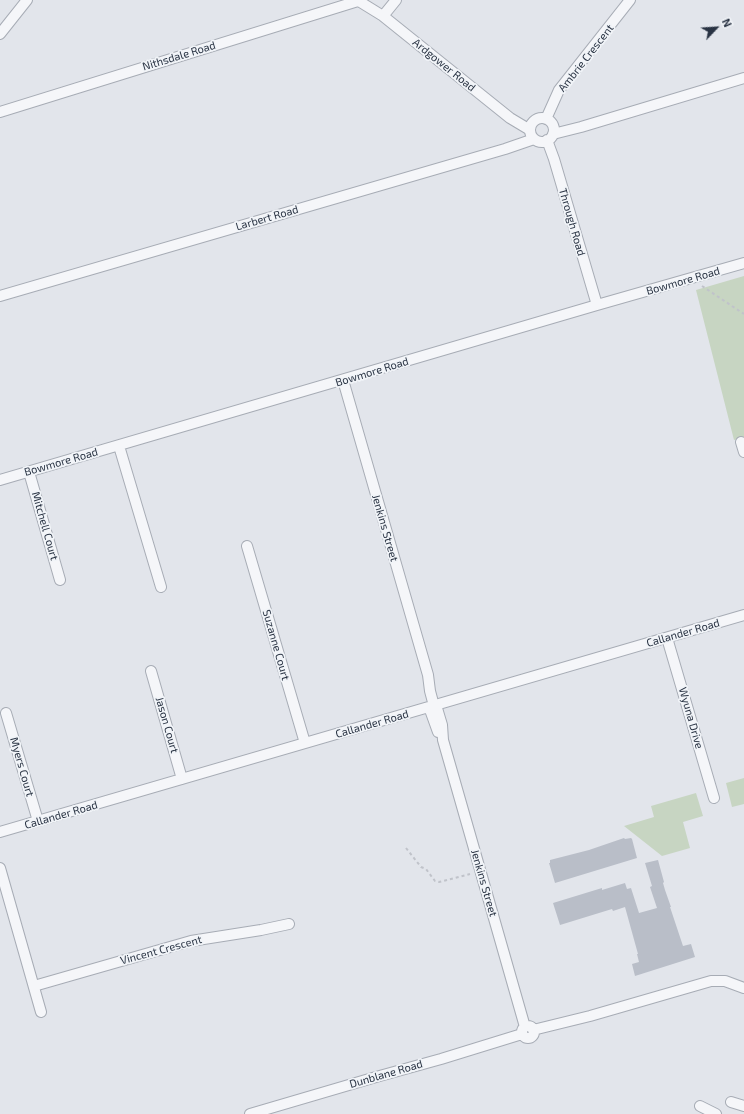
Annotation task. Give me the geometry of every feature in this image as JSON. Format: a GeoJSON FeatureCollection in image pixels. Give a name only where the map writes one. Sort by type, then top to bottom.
{"type":"FeatureCollection","features":[{"type":"Feature","properties":{"kind":"street"},"geometry":{"type":"LineString","coordinates":[[0,34],[27,0]]}},
{"type":"Feature","properties":{"kind":"street","name":"Ardgower Road"},"geometry":{"type":"LineString","coordinates":[[357,0],[383,16],[532,134]]}},
{"type":"Feature","properties":{"kind":"street","name":"Nithsdale Road"},"geometry":{"type":"LineString","coordinates":[[0,112],[357,0]]}},
{"type":"Feature","properties":{"kind":"street"},"geometry":{"type":"LineString","coordinates":[[383,16],[396,0]]}},
{"type":"Feature","properties":{"kind":"street","name":"Ambrie Crescent"},"geometry":{"type":"LineString","coordinates":[[546,119],[560,90],[630,0]]}},
{"type":"Feature","properties":{"kind":"street"},"geometry":{"type":"LineString","coordinates":[[550,137],[554,130],[552,123],[546,119],[542,118],[535,120],[530,126],[532,134],[540,142],[550,137],[581,127],[744,78]]}},
{"type":"Feature","properties":{"kind":"street","name":"Larbert Road"},"geometry":{"type":"LineString","coordinates":[[0,296],[505,149],[532,134]]}},
{"type":"Feature","properties":{"kind":"street","name":"Through Road"},"geometry":{"type":"LineString","coordinates":[[550,137],[554,159],[597,305]]}},
{"type":"Feature","properties":{"kind":"street","name":"Bowmore Road"},"geometry":{"type":"LineString","coordinates":[[0,480],[744,263]]}},
{"type":"Feature","properties":{"kind":"street","name":"Jenkins Street"},"geometry":{"type":"LineString","coordinates":[[343,380],[428,675],[433,682],[436,728],[443,740],[527,1030]]}},
{"type":"Feature","properties":{"kind":"street"},"geometry":{"type":"LineString","coordinates":[[741,442],[744,452]]}},
{"type":"Feature","properties":{"kind":"street"},"geometry":{"type":"LineString","coordinates":[[119,446],[161,587]]}},
{"type":"Feature","properties":{"kind":"street","name":"Mitchell Court"},"geometry":{"type":"LineString","coordinates":[[29,472],[60,580]]}},
{"type":"Feature","properties":{"kind":"street","name":"Suzanne Court"},"geometry":{"type":"LineString","coordinates":[[247,546],[305,743]]}},
{"type":"Feature","properties":{"kind":"street","name":"Callander Road"},"geometry":{"type":"LineString","coordinates":[[0,832],[744,615]]}},
{"type":"Feature","properties":{"kind":"street","name":"Wyuna Drive"},"geometry":{"type":"LineString","coordinates":[[668,638],[714,798]]}},
{"type":"Feature","properties":{"kind":"street","name":"Jason Court"},"geometry":{"type":"LineString","coordinates":[[151,672],[182,779]]}},
{"type":"Feature","properties":{"kind":"street","name":"Myers Court"},"geometry":{"type":"LineString","coordinates":[[6,713],[38,821]]}},
{"type":"Feature","properties":{"kind":"street"},"geometry":{"type":"LineString","coordinates":[[0,868],[41,1012]]}},
{"type":"Feature","properties":{"kind":"street","name":"Vincent Crescent"},"geometry":{"type":"LineString","coordinates":[[34,986],[191,941],[289,924]]}},
{"type":"Feature","properties":{"kind":"street","name":"Dunblane Road"},"geometry":{"type":"LineString","coordinates":[[250,1114],[441,1059],[527,1030],[590,1016],[716,980],[725,980],[744,988]]}},
{"type":"Feature","properties":{"kind":"street"},"geometry":{"type":"LineString","coordinates":[[731,1102],[744,1106]]}},
{"type":"Feature","properties":{"kind":"street"},"geometry":{"type":"LineString","coordinates":[[700,1106],[716,1114]]}},
{"type":"Feature","properties":{"kind":"path"},"geometry":{"type":"LineString","coordinates":[[692,279],[744,314]]}},
{"type":"Feature","properties":{"kind":"path"},"geometry":{"type":"LineString","coordinates":[[406,848],[421,867],[426,869],[435,882],[470,873],[471,878],[482,875]]}},
{"type":"Feature","properties":{"kind":"green space"},"geometry":{"type":"Polygon","coordinates":[[[744,276],[744,437],[734,440],[696,290],[744,276]]]}},
{"type":"Feature","properties":{"kind":"green space"},"geometry":{"type":"Polygon","coordinates":[[[744,778],[744,804],[732,807],[726,783],[744,778]]]}},
{"type":"Feature","properties":{"kind":"green space"},"geometry":{"type":"Polygon","coordinates":[[[696,793],[703,816],[683,822],[690,848],[662,856],[624,826],[654,817],[651,806],[696,793]]]}},
{"type":"Feature","properties":{"kind":"building"},"geometry":{"type":"Polygon","coordinates":[[[624,838],[632,839],[637,858],[555,883],[549,863],[550,860],[589,850],[624,838]]]}},
{"type":"Feature","properties":{"kind":"building"},"geometry":{"type":"Polygon","coordinates":[[[658,860],[665,890],[683,946],[691,944],[695,957],[635,976],[632,964],[639,962],[638,954],[625,907],[613,911],[612,909],[560,925],[553,903],[602,888],[602,890],[625,883],[627,889],[631,888],[639,913],[657,908],[650,887],[652,886],[645,863],[658,860]]]}}]}
